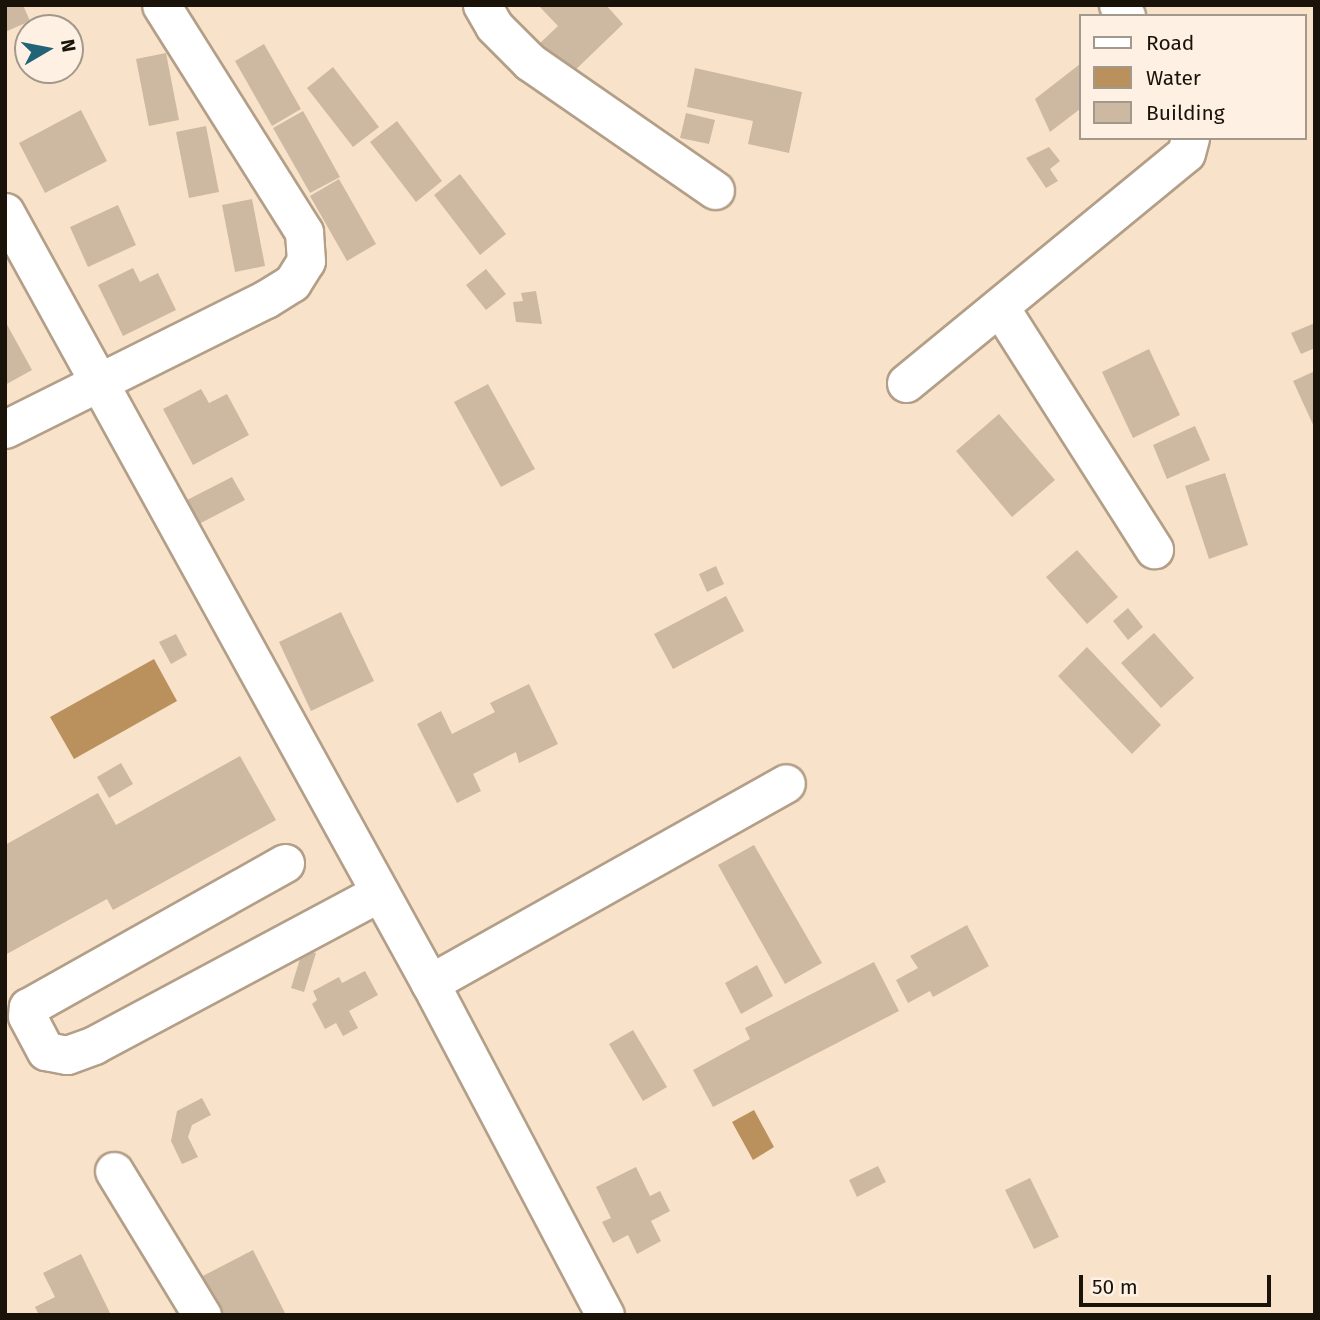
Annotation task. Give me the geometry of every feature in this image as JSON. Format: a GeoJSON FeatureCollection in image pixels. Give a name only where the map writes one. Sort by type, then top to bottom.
{"type":"FeatureCollection","features":[{"type":"Feature","properties":{"kind":"street"},"geometry":{"type":"LineString","coordinates":[[5,429],[266,299],[292,283],[306,261],[304,232],[161,5]]}},
{"type":"Feature","properties":{"kind":"street"},"geometry":{"type":"LineString","coordinates":[[482,5],[494,26],[530,62],[715,190]]}},
{"type":"Feature","properties":{"kind":"street"},"geometry":{"type":"LineString","coordinates":[[906,383],[1001,309],[1186,153],[1189,140]]}},
{"type":"Feature","properties":{"kind":"street"},"geometry":{"type":"LineString","coordinates":[[5,213],[430,983],[605,1315]]}},
{"type":"Feature","properties":{"kind":"street"},"geometry":{"type":"LineString","coordinates":[[1001,309],[1154,549]]}},
{"type":"Feature","properties":{"kind":"street"},"geometry":{"type":"LineString","coordinates":[[430,983],[786,783]]}},
{"type":"Feature","properties":{"kind":"street"},"geometry":{"type":"LineString","coordinates":[[285,863],[28,1007],[27,1016],[46,1051],[67,1055],[94,1045],[380,892]]}},
{"type":"Feature","properties":{"kind":"street"},"geometry":{"type":"LineString","coordinates":[[114,1171],[202,1315]]}},
{"type":"Feature","properties":{"kind":"water"},"geometry":{"type":"Polygon","coordinates":[[[154,659],[177,701],[74,759],[50,717],[154,659]]]}},
{"type":"Feature","properties":{"kind":"water"},"geometry":{"type":"Polygon","coordinates":[[[754,1110],[774,1147],[753,1160],[732,1122],[754,1110]]]}},
{"type":"Feature","properties":{"kind":"building"},"geometry":{"type":"Polygon","coordinates":[[[5,5],[23,5],[27,14],[14,14],[14,28],[5,32],[5,5]]]}},
{"type":"Feature","properties":{"kind":"building"},"geometry":{"type":"Polygon","coordinates":[[[538,5],[606,5],[623,24],[569,76],[539,44],[558,26],[538,5]]]}},
{"type":"Feature","properties":{"kind":"building"},"geometry":{"type":"Polygon","coordinates":[[[264,44],[301,109],[272,126],[235,61],[264,44]]]}},
{"type":"Feature","properties":{"kind":"building"},"geometry":{"type":"Polygon","coordinates":[[[166,53],[179,120],[149,126],[136,59],[166,53]]]}},
{"type":"Feature","properties":{"kind":"building"},"geometry":{"type":"Polygon","coordinates":[[[1078,66],[1078,111],[1050,132],[1035,99],[1078,66]]]}},
{"type":"Feature","properties":{"kind":"building"},"geometry":{"type":"Polygon","coordinates":[[[333,67],[379,127],[353,147],[307,88],[333,67]]]}},
{"type":"Feature","properties":{"kind":"building"},"geometry":{"type":"Polygon","coordinates":[[[695,68],[802,92],[789,153],[748,144],[753,121],[687,107],[695,68]]]}},
{"type":"Feature","properties":{"kind":"building"},"geometry":{"type":"Polygon","coordinates":[[[81,110],[107,161],[45,193],[19,143],[81,110]]]}},
{"type":"Feature","properties":{"kind":"building"},"geometry":{"type":"Polygon","coordinates":[[[303,111],[340,177],[310,193],[273,128],[303,111]]]}},
{"type":"Feature","properties":{"kind":"building"},"geometry":{"type":"Polygon","coordinates":[[[686,113],[715,120],[709,144],[680,138],[686,113]]]}},
{"type":"Feature","properties":{"kind":"building"},"geometry":{"type":"Polygon","coordinates":[[[397,121],[442,181],[416,202],[370,142],[397,121]]]}},
{"type":"Feature","properties":{"kind":"building"},"geometry":{"type":"Polygon","coordinates":[[[206,126],[219,192],[189,198],[176,132],[206,126]]]}},
{"type":"Feature","properties":{"kind":"building"},"geometry":{"type":"Polygon","coordinates":[[[1049,147],[1060,161],[1050,169],[1058,181],[1046,188],[1026,158],[1049,147]]]}},
{"type":"Feature","properties":{"kind":"building"},"geometry":{"type":"Polygon","coordinates":[[[460,174],[506,234],[480,255],[434,195],[460,174]]]}},
{"type":"Feature","properties":{"kind":"building"},"geometry":{"type":"Polygon","coordinates":[[[339,179],[376,244],[347,261],[310,196],[339,179]]]}},
{"type":"Feature","properties":{"kind":"building"},"geometry":{"type":"Polygon","coordinates":[[[252,199],[265,266],[235,272],[222,205],[252,199]]]}},
{"type":"Feature","properties":{"kind":"building"},"geometry":{"type":"Polygon","coordinates":[[[118,205],[136,245],[88,267],[70,227],[118,205]]]}},
{"type":"Feature","properties":{"kind":"building"},"geometry":{"type":"Polygon","coordinates":[[[133,268],[140,282],[158,273],[176,310],[123,336],[98,285],[133,268]]]}},
{"type":"Feature","properties":{"kind":"building"},"geometry":{"type":"Polygon","coordinates":[[[486,269],[506,294],[486,310],[466,285],[486,269]]]}},
{"type":"Feature","properties":{"kind":"building"},"geometry":{"type":"Polygon","coordinates":[[[536,291],[542,324],[516,322],[513,302],[523,301],[521,293],[536,291]]]}},
{"type":"Feature","properties":{"kind":"building"},"geometry":{"type":"Polygon","coordinates":[[[5,321],[32,370],[5,385],[5,321]]]}},
{"type":"Feature","properties":{"kind":"building"},"geometry":{"type":"Polygon","coordinates":[[[1315,323],[1315,348],[1301,354],[1291,333],[1315,323]]]}},
{"type":"Feature","properties":{"kind":"building"},"geometry":{"type":"Polygon","coordinates":[[[1149,349],[1180,415],[1133,438],[1102,372],[1149,349]]]}},
{"type":"Feature","properties":{"kind":"building"},"geometry":{"type":"Polygon","coordinates":[[[1315,371],[1315,429],[1293,381],[1315,371]]]}},
{"type":"Feature","properties":{"kind":"building"},"geometry":{"type":"Polygon","coordinates":[[[488,384],[535,469],[501,487],[454,402],[488,384]]]}},
{"type":"Feature","properties":{"kind":"building"},"geometry":{"type":"Polygon","coordinates":[[[201,389],[209,403],[227,394],[249,435],[193,465],[163,409],[201,389]]]}},
{"type":"Feature","properties":{"kind":"building"},"geometry":{"type":"Polygon","coordinates":[[[999,414],[1055,480],[1012,517],[956,451],[999,414]]]}},
{"type":"Feature","properties":{"kind":"building"},"geometry":{"type":"Polygon","coordinates":[[[1195,426],[1210,460],[1167,479],[1153,445],[1195,426]]]}},
{"type":"Feature","properties":{"kind":"building"},"geometry":{"type":"Polygon","coordinates":[[[1225,473],[1248,545],[1209,559],[1185,486],[1225,473]]]}},
{"type":"Feature","properties":{"kind":"building"},"geometry":{"type":"Polygon","coordinates":[[[232,477],[245,500],[199,524],[187,500],[232,477]]]}},
{"type":"Feature","properties":{"kind":"building"},"geometry":{"type":"Polygon","coordinates":[[[1077,550],[1118,597],[1087,624],[1046,577],[1077,550]]]}},
{"type":"Feature","properties":{"kind":"building"},"geometry":{"type":"Polygon","coordinates":[[[716,566],[724,584],[707,592],[699,574],[716,566]]]}},
{"type":"Feature","properties":{"kind":"building"},"geometry":{"type":"Polygon","coordinates":[[[726,596],[744,631],[673,669],[654,634],[726,596]]]}},
{"type":"Feature","properties":{"kind":"building"},"geometry":{"type":"Polygon","coordinates":[[[1128,608],[1143,627],[1128,640],[1113,621],[1128,608]]]}},
{"type":"Feature","properties":{"kind":"building"},"geometry":{"type":"Polygon","coordinates":[[[341,612],[374,681],[311,711],[279,642],[341,612]]]}},
{"type":"Feature","properties":{"kind":"building"},"geometry":{"type":"Polygon","coordinates":[[[1154,633],[1194,678],[1161,708],[1121,663],[1154,633]]]}},
{"type":"Feature","properties":{"kind":"building"},"geometry":{"type":"Polygon","coordinates":[[[176,634],[187,655],[171,664],[159,642],[176,634]]]}},
{"type":"Feature","properties":{"kind":"building"},"geometry":{"type":"Polygon","coordinates":[[[1087,647],[1161,725],[1132,754],[1058,676],[1087,647]]]}},
{"type":"Feature","properties":{"kind":"building"},"geometry":{"type":"Polygon","coordinates":[[[529,684],[558,744],[519,763],[516,752],[473,774],[481,791],[457,803],[417,724],[441,711],[452,734],[495,712],[490,703],[529,684]]]}},
{"type":"Feature","properties":{"kind":"building"},"geometry":{"type":"Polygon","coordinates":[[[240,756],[276,820],[113,910],[107,899],[5,955],[5,845],[98,793],[116,825],[240,756]]]}},
{"type":"Feature","properties":{"kind":"building"},"geometry":{"type":"Polygon","coordinates":[[[121,763],[133,784],[109,798],[97,777],[121,763]]]}},
{"type":"Feature","properties":{"kind":"building"},"geometry":{"type":"Polygon","coordinates":[[[754,845],[822,963],[785,984],[718,865],[754,845]]]}},
{"type":"Feature","properties":{"kind":"building"},"geometry":{"type":"Polygon","coordinates":[[[967,925],[989,966],[933,997],[930,991],[908,1003],[896,980],[918,968],[910,956],[967,925]]]}},
{"type":"Feature","properties":{"kind":"building"},"geometry":{"type":"Polygon","coordinates":[[[303,949],[316,953],[304,992],[291,988],[303,949]]]}},
{"type":"Feature","properties":{"kind":"building"},"geometry":{"type":"Polygon","coordinates":[[[874,962],[899,1011],[713,1107],[693,1070],[750,1039],[745,1028],[874,962]]]}},
{"type":"Feature","properties":{"kind":"building"},"geometry":{"type":"Polygon","coordinates":[[[757,965],[773,996],[741,1014],[725,983],[757,965]]]}},
{"type":"Feature","properties":{"kind":"building"},"geometry":{"type":"Polygon","coordinates":[[[365,971],[378,995],[349,1011],[358,1028],[343,1036],[336,1023],[325,1029],[312,1004],[317,1000],[313,991],[339,977],[342,983],[365,971]]]}},
{"type":"Feature","properties":{"kind":"building"},"geometry":{"type":"Polygon","coordinates":[[[633,1030],[667,1087],[643,1101],[609,1044],[633,1030]]]}},
{"type":"Feature","properties":{"kind":"building"},"geometry":{"type":"Polygon","coordinates":[[[202,1098],[211,1115],[192,1125],[188,1137],[198,1157],[182,1164],[171,1141],[177,1111],[202,1098]]]}},
{"type":"Feature","properties":{"kind":"building"},"geometry":{"type":"Polygon","coordinates":[[[878,1166],[886,1182],[857,1197],[849,1180],[878,1166]]]}},
{"type":"Feature","properties":{"kind":"building"},"geometry":{"type":"Polygon","coordinates":[[[636,1167],[650,1196],[660,1191],[670,1211],[651,1221],[661,1241],[637,1254],[628,1235],[613,1243],[602,1222],[611,1218],[596,1187],[636,1167]]]}},
{"type":"Feature","properties":{"kind":"building"},"geometry":{"type":"Polygon","coordinates":[[[1030,1178],[1059,1237],[1034,1249],[1005,1190],[1030,1178]]]}},
{"type":"Feature","properties":{"kind":"building"},"geometry":{"type":"Polygon","coordinates":[[[253,1250],[286,1315],[216,1315],[197,1279],[253,1250]]]}},
{"type":"Feature","properties":{"kind":"building"},"geometry":{"type":"Polygon","coordinates":[[[81,1254],[111,1315],[39,1315],[35,1307],[55,1297],[43,1273],[81,1254]]]}}]}
